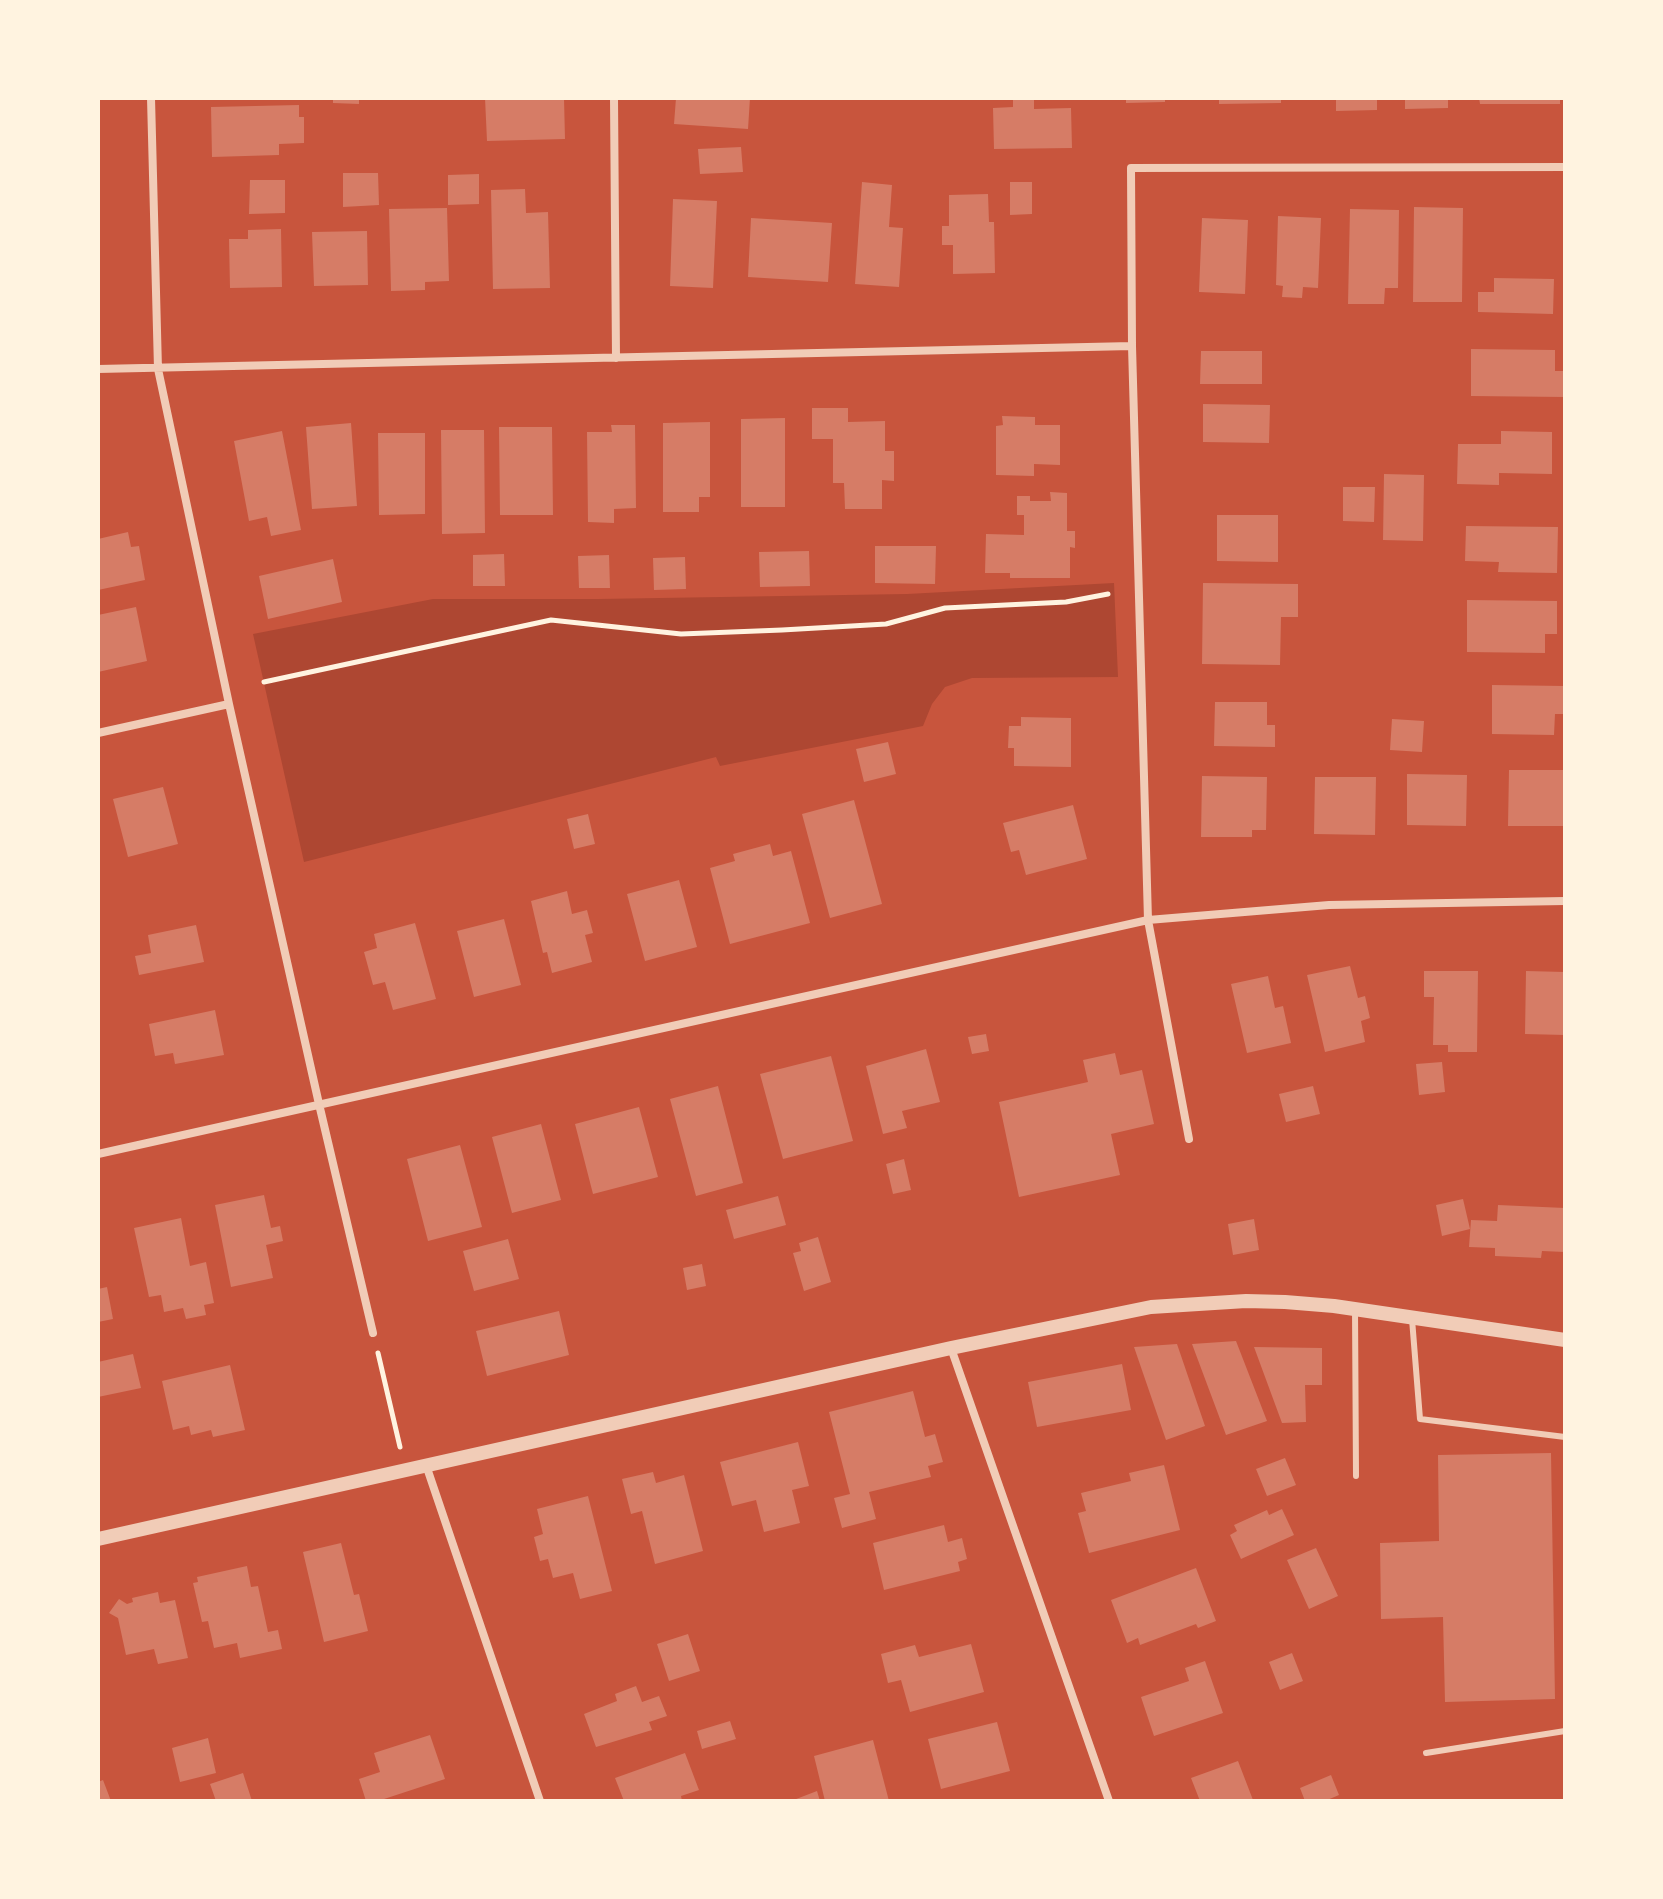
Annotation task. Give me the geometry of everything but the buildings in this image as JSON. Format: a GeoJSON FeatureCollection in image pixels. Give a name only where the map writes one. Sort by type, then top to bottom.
{"type":"FeatureCollection","features":[{"type":"Feature","properties":{"kind":"street"},"geometry":{"type":"LineString","coordinates":[[151,98],[158,369],[229,704],[373,1333]]}},
{"type":"Feature","properties":{"kind":"street"},"geometry":{"type":"LineString","coordinates":[[614,98],[616,358]]}},
{"type":"Feature","properties":{"kind":"street"},"geometry":{"type":"LineString","coordinates":[[1189,1139],[1148,920],[1132,346],[1131,168],[1565,167]]}},
{"type":"Feature","properties":{"kind":"street"},"geometry":{"type":"LineString","coordinates":[[98,369],[1132,346]]}},
{"type":"Feature","properties":{"kind":"street"},"geometry":{"type":"LineString","coordinates":[[98,733],[229,704]]}},
{"type":"Feature","properties":{"kind":"street"},"geometry":{"type":"LineString","coordinates":[[98,1154],[1148,920],[1329,905],[1565,901]]}},
{"type":"Feature","properties":{"kind":"street"},"geometry":{"type":"LineString","coordinates":[[98,1539],[951,1348],[1151,1307],[1246,1301],[1355,1309],[1565,1340]]}},
{"type":"Feature","properties":{"kind":"street"},"geometry":{"type":"LineString","coordinates":[[951,1348],[1109,1801]]}},
{"type":"Feature","properties":{"kind":"street"},"geometry":{"type":"LineString","coordinates":[[426,1465],[540,1801]]}},
{"type":"Feature","properties":{"kind":"lane"},"geometry":{"type":"LineString","coordinates":[[1355,1309],[1356,1476]]}},
{"type":"Feature","properties":{"kind":"lane"},"geometry":{"type":"LineString","coordinates":[[1412,1319],[1420,1419],[1565,1437]]}},
{"type":"Feature","properties":{"kind":"lane"},"geometry":{"type":"LineString","coordinates":[[1426,1753],[1565,1731]]}},
{"type":"Feature","properties":{"kind":"path"},"geometry":{"type":"LineString","coordinates":[[264,682],[551,620],[681,634],[782,630],[886,624],[945,608],[1066,602],[1108,594]]}},
{"type":"Feature","properties":{"kind":"path"},"geometry":{"type":"LineString","coordinates":[[373,1333],[400,1447]]}},
{"type":"Feature","properties":{"kind":"shaded area"},"geometry":{"type":"Polygon","coordinates":[[[1114,583],[1118,677],[972,678],[945,687],[932,704],[923,726],[720,766],[716,757],[304,862],[253,634],[433,599],[907,594],[1114,583]]]}}]}
